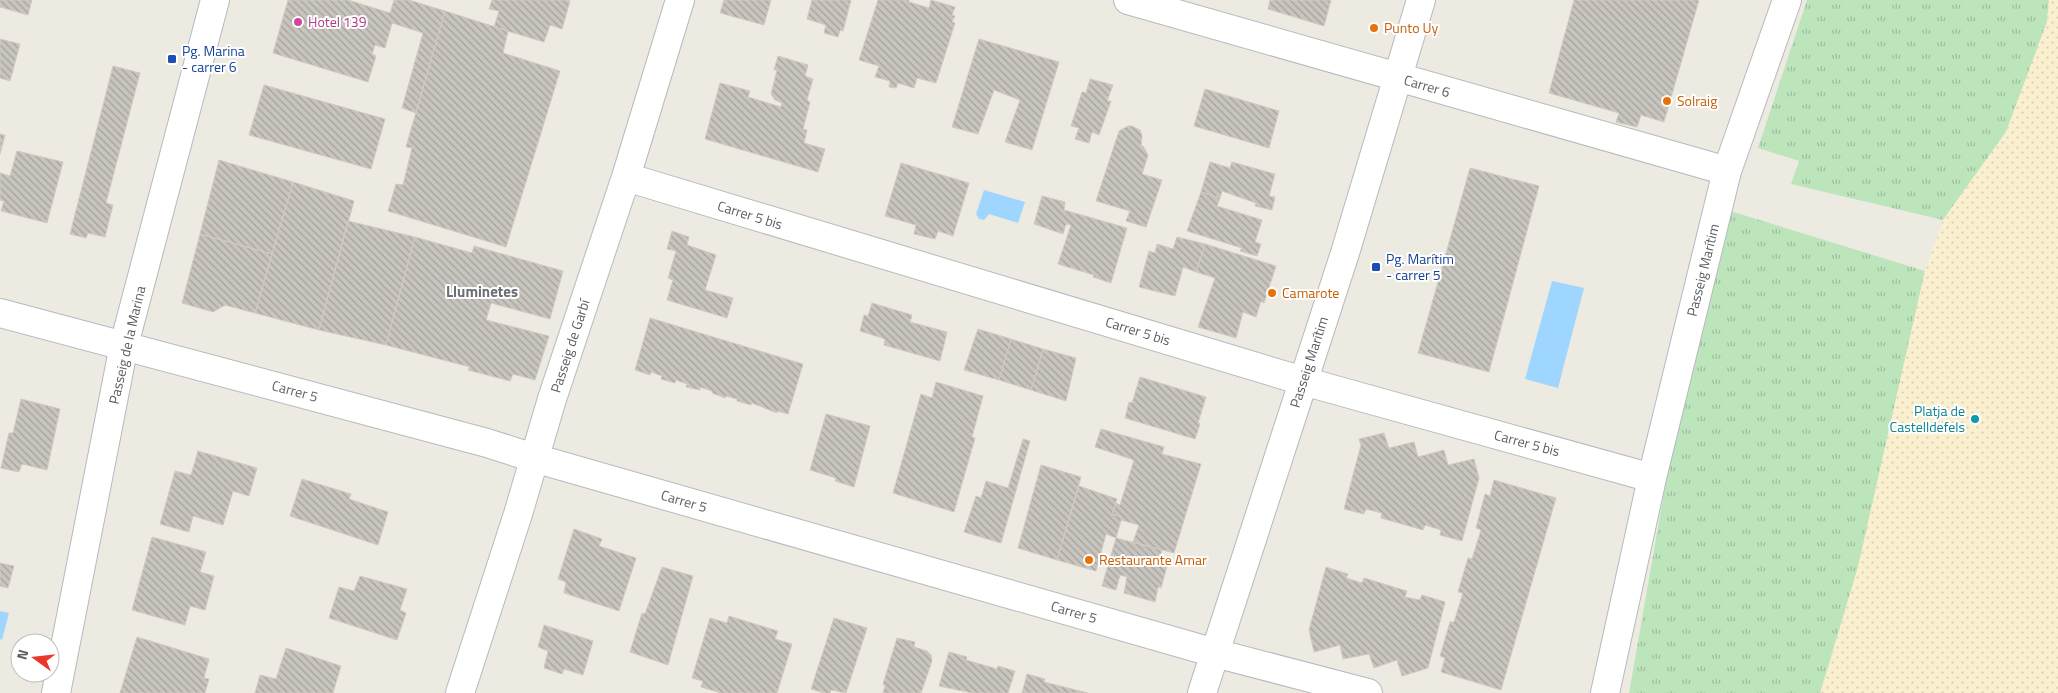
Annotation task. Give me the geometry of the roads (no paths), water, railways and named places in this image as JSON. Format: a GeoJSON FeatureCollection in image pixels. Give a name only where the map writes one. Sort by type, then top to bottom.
{"type":"FeatureCollection","features":[{"type":"Feature","properties":{"kind":"street","name":"Passeig de la Marina"},"geometry":{"type":"LineString","coordinates":[[56,693],[124,345],[215,0]]}},
{"type":"Feature","properties":{"kind":"street","name":"Passeig de Garbí"},"geometry":{"type":"LineString","coordinates":[[460,693],[534,458],[626,177],[680,0]]}},
{"type":"Feature","properties":{"kind":"street","name":"Carrer 6"},"geometry":{"type":"LineString","coordinates":[[1128,0],[1727,171]]}},
{"type":"Feature","properties":{"kind":"street","name":"Passeig Marítim"},"geometry":{"type":"LineString","coordinates":[[1202,693],[1303,381],[1421,0]]}},
{"type":"Feature","properties":{"kind":"street","name":"Passeig Marítim"},"geometry":{"type":"LineString","coordinates":[[1605,693],[1652,478],[1727,171],[1787,0]]}},
{"type":"Feature","properties":{"kind":"street","name":"Carrer 5 bis"},"geometry":{"type":"LineString","coordinates":[[626,177],[1303,381],[1652,478]]}},
{"type":"Feature","properties":{"kind":"street","name":"Carrer 5"},"geometry":{"type":"LineString","coordinates":[[0,312],[487,443],[1215,653],[1368,693]]}},
{"type":"Feature","properties":{"kind":"water"},"geometry":{"type":"Polygon","coordinates":[[[984,190],[1025,202],[1018,223],[989,214],[984,220],[979,219],[976,214],[984,190]]]}},
{"type":"Feature","properties":{"kind":"water"},"geometry":{"type":"Polygon","coordinates":[[[1552,281],[1584,288],[1558,388],[1525,379],[1552,281]]]}},
{"type":"Feature","properties":{"kind":"water"},"geometry":{"type":"Polygon","coordinates":[[[0,611],[9,613],[2,640],[0,639],[0,611]]]}},
{"type":"Feature","properties":{"kind":"place","name":"Hotel 139"},"geometry":{"type":"Point","coordinates":[298,22]}},
{"type":"Feature","properties":{"kind":"place","name":"Punto Uy"},"geometry":{"type":"Point","coordinates":[1374,28]}},
{"type":"Feature","properties":{"kind":"place","name":"Pg. Marina - carrer 6"},"geometry":{"type":"Point","coordinates":[172,59]}},
{"type":"Feature","properties":{"kind":"place","name":"Solraig"},"geometry":{"type":"Point","coordinates":[1667,101]}},
{"type":"Feature","properties":{"kind":"place","name":"Pg. Marítim - carrer 5"},"geometry":{"type":"Point","coordinates":[1376,267]}},
{"type":"Feature","properties":{"kind":"place","name":"Camarote"},"geometry":{"type":"Point","coordinates":[1272,293]}},
{"type":"Feature","properties":{"kind":"place","name":"Platja de Castelldefels"},"geometry":{"type":"Point","coordinates":[1975,419]}},
{"type":"Feature","properties":{"kind":"place","name":"Restaurante Amar"},"geometry":{"type":"Point","coordinates":[1089,560]}},
{"type":"Feature","properties":{"kind":"district","name":"Lluminetes"},"geometry":{"type":"Point","coordinates":[482,292]}}]}
